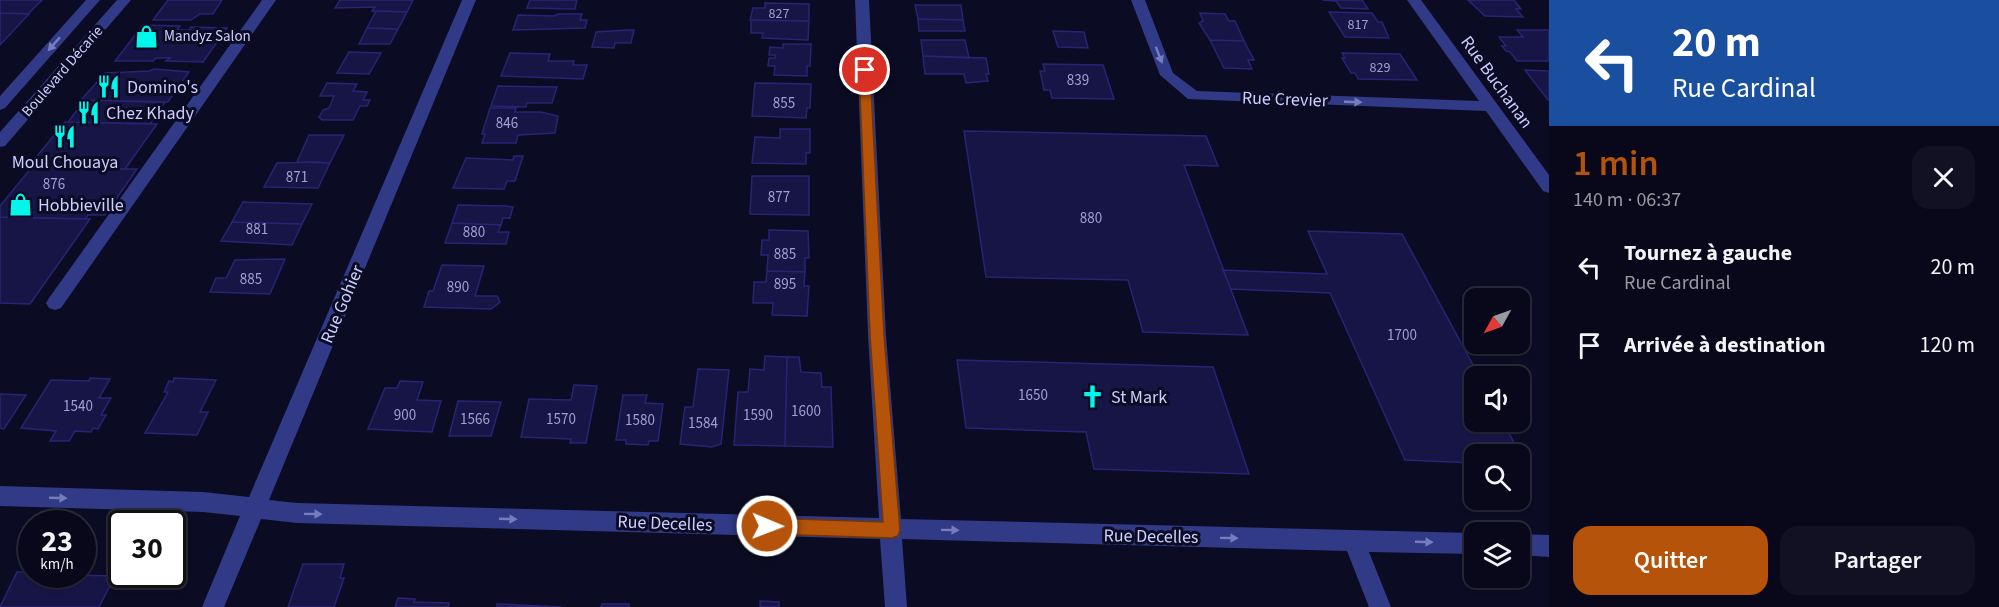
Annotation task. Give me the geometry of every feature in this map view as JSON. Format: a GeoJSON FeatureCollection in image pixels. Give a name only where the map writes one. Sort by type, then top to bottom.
{"type":"FeatureCollection","features":[{"type":"Feature","properties":{"kind":"street","name":"Boulevard Décarie"},"geometry":{"type":"LineString","coordinates":[[0,105],[93,0]]}},
{"type":"Feature","properties":{"kind":"street","name":"Boulevard Décarie"},"geometry":{"type":"LineString","coordinates":[[0,142],[124,0]]}},
{"type":"Feature","properties":{"kind":"street"},"geometry":{"type":"LineString","coordinates":[[55,303],[269,0]]}},
{"type":"Feature","properties":{"kind":"street","name":"Rue Gohier"},"geometry":{"type":"LineString","coordinates":[[213,607],[469,0]]}},
{"type":"Feature","properties":{"kind":"street"},"geometry":{"type":"LineString","coordinates":[[862,0],[877,335],[896,607]]}},
{"type":"Feature","properties":{"kind":"street","name":"Rue Crevier"},"geometry":{"type":"LineString","coordinates":[[1137,0],[1167,75],[1193,96],[1491,106]]}},
{"type":"Feature","properties":{"kind":"street","name":"Rue Buchanan"},"geometry":{"type":"LineString","coordinates":[[1414,0],[1549,187]]}},
{"type":"Feature","properties":{"kind":"street","name":"Rue Decelles"},"geometry":{"type":"LineString","coordinates":[[0,496],[203,502],[297,513],[1464,544]]}},
{"type":"Feature","properties":{"kind":"street"},"geometry":{"type":"LineString","coordinates":[[1354,541],[1380,607]]}},
{"type":"Feature","properties":{"kind":"street"},"geometry":{"type":"LineString","coordinates":[[1530,545],[1549,546]]}},
{"type":"Feature","properties":{"kind":"building"},"geometry":{"type":"Polygon","coordinates":[[[0,0],[42,0],[28,14],[0,13],[0,0]]]}},
{"type":"Feature","properties":{"kind":"building"},"geometry":{"type":"Polygon","coordinates":[[[168,0],[222,0],[213,14],[200,14],[191,20],[153,20],[168,0]]]}},
{"type":"Feature","properties":{"kind":"building"},"geometry":{"type":"Polygon","coordinates":[[[340,0],[413,0],[407,12],[372,11],[375,7],[335,8],[340,0]]]}},
{"type":"Feature","properties":{"kind":"building"},"geometry":{"type":"Polygon","coordinates":[[[530,0],[577,0],[575,9],[527,8],[530,0]]]}},
{"type":"Feature","properties":{"kind":"building"},"geometry":{"type":"Polygon","coordinates":[[[1322,0],[1362,0],[1368,9],[1341,8],[1336,1],[1322,0]]]}},
{"type":"Feature","properties":{"kind":"building"},"geometry":{"type":"Polygon","coordinates":[[[1468,0],[1514,0],[1521,9],[1516,9],[1523,17],[1485,16],[1468,0]]]}},
{"type":"Feature","properties":{"kind":"building"},"geometry":{"type":"Polygon","coordinates":[[[765,3],[809,4],[809,21],[750,20],[753,8],[765,8],[765,3]]]}},
{"type":"Feature","properties":{"kind":"building"},"geometry":{"type":"Polygon","coordinates":[[[915,5],[961,5],[963,20],[918,19],[915,5]]]}},
{"type":"Feature","properties":{"kind":"building"},"geometry":{"type":"Polygon","coordinates":[[[376,11],[407,12],[398,29],[367,28],[376,11]]]}},
{"type":"Feature","properties":{"kind":"building"},"geometry":{"type":"Polygon","coordinates":[[[1329,12],[1372,13],[1378,22],[1382,22],[1389,38],[1345,37],[1329,12]]]}},
{"type":"Feature","properties":{"kind":"building"},"geometry":{"type":"Polygon","coordinates":[[[0,13],[29,14],[0,45],[0,13]]]}},
{"type":"Feature","properties":{"kind":"building"},"geometry":{"type":"Polygon","coordinates":[[[1200,13],[1225,14],[1229,21],[1235,21],[1244,41],[1210,40],[1199,23],[1203,21],[1200,13]]]}},
{"type":"Feature","properties":{"kind":"building"},"geometry":{"type":"Polygon","coordinates":[[[582,14],[580,20],[587,20],[585,28],[513,30],[518,15],[554,16],[582,14]]]}},
{"type":"Feature","properties":{"kind":"building"},"geometry":{"type":"Polygon","coordinates":[[[918,19],[963,20],[965,31],[919,31],[918,19]]]}},
{"type":"Feature","properties":{"kind":"building"},"geometry":{"type":"Polygon","coordinates":[[[751,20],[809,21],[808,40],[762,38],[763,33],[751,33],[751,20]]]}},
{"type":"Feature","properties":{"kind":"building"},"geometry":{"type":"Polygon","coordinates":[[[143,25],[180,26],[177,30],[189,30],[191,27],[227,28],[203,62],[166,61],[170,58],[156,58],[153,61],[115,61],[143,25]]]}},
{"type":"Feature","properties":{"kind":"building"},"geometry":{"type":"Polygon","coordinates":[[[367,28],[398,29],[390,44],[359,44],[367,28]]]}},
{"type":"Feature","properties":{"kind":"building"},"geometry":{"type":"Polygon","coordinates":[[[634,30],[631,43],[615,43],[614,48],[592,47],[596,32],[634,30]]]}},
{"type":"Feature","properties":{"kind":"building"},"geometry":{"type":"Polygon","coordinates":[[[1517,30],[1549,30],[1549,61],[1517,61],[1510,52],[1506,51],[1502,46],[1506,46],[1499,37],[1523,37],[1517,30]]]}},
{"type":"Feature","properties":{"kind":"building"},"geometry":{"type":"Polygon","coordinates":[[[1053,31],[1084,32],[1088,48],[1058,47],[1053,31]]]}},
{"type":"Feature","properties":{"kind":"building"},"geometry":{"type":"Polygon","coordinates":[[[921,40],[965,40],[969,58],[923,56],[921,40]]]}},
{"type":"Feature","properties":{"kind":"building"},"geometry":{"type":"Polygon","coordinates":[[[1210,40],[1244,41],[1254,60],[1248,60],[1252,69],[1224,68],[1210,40]]]}},
{"type":"Feature","properties":{"kind":"building"},"geometry":{"type":"Polygon","coordinates":[[[783,44],[811,44],[807,76],[774,75],[775,66],[768,66],[769,58],[775,58],[775,55],[769,55],[770,47],[783,48],[783,44]]]}},
{"type":"Feature","properties":{"kind":"building"},"geometry":{"type":"Polygon","coordinates":[[[349,52],[381,53],[369,74],[337,73],[349,52]]]}},
{"type":"Feature","properties":{"kind":"building"},"geometry":{"type":"Polygon","coordinates":[[[510,53],[550,54],[548,61],[574,61],[573,65],[587,65],[583,79],[501,76],[510,53]]]}},
{"type":"Feature","properties":{"kind":"building"},"geometry":{"type":"Polygon","coordinates":[[[1342,53],[1400,54],[1417,80],[1358,79],[1355,73],[1351,73],[1342,58],[1345,58],[1342,53]]]}},
{"type":"Feature","properties":{"kind":"building"},"geometry":{"type":"Polygon","coordinates":[[[923,56],[986,58],[988,81],[966,83],[964,74],[925,74],[923,56]]]}},
{"type":"Feature","properties":{"kind":"building"},"geometry":{"type":"Polygon","coordinates":[[[1043,64],[1103,65],[1114,99],[1052,98],[1050,90],[1044,90],[1040,71],[1045,71],[1043,64]]]}},
{"type":"Feature","properties":{"kind":"building"},"geometry":{"type":"Polygon","coordinates":[[[154,69],[189,72],[168,102],[81,100],[105,73],[154,69]]]}},
{"type":"Feature","properties":{"kind":"building"},"geometry":{"type":"Polygon","coordinates":[[[1525,70],[1549,71],[1549,100],[1548,100],[1525,70]]]}},
{"type":"Feature","properties":{"kind":"building"},"geometry":{"type":"Polygon","coordinates":[[[327,83],[357,84],[353,91],[367,92],[363,100],[370,100],[367,106],[360,106],[353,120],[322,120],[319,117],[323,110],[329,108],[334,96],[320,96],[327,83]]]}},
{"type":"Feature","properties":{"kind":"building"},"geometry":{"type":"Polygon","coordinates":[[[755,83],[811,84],[810,108],[807,108],[806,118],[752,116],[755,83]]]}},
{"type":"Feature","properties":{"kind":"building"},"geometry":{"type":"Polygon","coordinates":[[[498,86],[557,87],[552,103],[527,103],[526,107],[491,106],[498,86]]]}},
{"type":"Feature","properties":{"kind":"building"},"geometry":{"type":"Polygon","coordinates":[[[85,100],[165,102],[150,124],[68,122],[85,100]]]}},
{"type":"Feature","properties":{"kind":"building"},"geometry":{"type":"Polygon","coordinates":[[[490,108],[516,108],[515,112],[541,112],[558,116],[555,133],[518,135],[516,143],[482,143],[485,134],[482,134],[490,108]]]}},
{"type":"Feature","properties":{"kind":"building"},"geometry":{"type":"Polygon","coordinates":[[[65,122],[157,124],[125,169],[28,167],[65,122]]]}},
{"type":"Feature","properties":{"kind":"building"},"geometry":{"type":"Polygon","coordinates":[[[780,129],[810,129],[810,153],[806,153],[806,164],[752,163],[755,137],[780,138],[780,129]]]}},
{"type":"Feature","properties":{"kind":"building"},"geometry":{"type":"Polygon","coordinates":[[[964,131],[1206,136],[1218,166],[1184,165],[1248,335],[1143,332],[1128,280],[986,277],[964,131]]]}},
{"type":"Feature","properties":{"kind":"building"},"geometry":{"type":"Polygon","coordinates":[[[309,135],[344,135],[330,163],[297,162],[309,135]]]}},
{"type":"Feature","properties":{"kind":"building"},"geometry":{"type":"Polygon","coordinates":[[[514,156],[523,156],[515,181],[507,181],[504,189],[453,188],[466,158],[513,160],[514,156]]]}},
{"type":"Feature","properties":{"kind":"building"},"geometry":{"type":"Polygon","coordinates":[[[277,163],[330,163],[318,188],[264,187],[277,163]]]}},
{"type":"Feature","properties":{"kind":"building"},"geometry":{"type":"Polygon","coordinates":[[[32,167],[137,169],[105,215],[88,215],[85,219],[0,217],[0,206],[32,167]]]}},
{"type":"Feature","properties":{"kind":"building"},"geometry":{"type":"Polygon","coordinates":[[[752,176],[809,176],[809,215],[750,214],[752,176]]]}},
{"type":"Feature","properties":{"kind":"building"},"geometry":{"type":"Polygon","coordinates":[[[243,202],[312,204],[302,224],[232,222],[243,202]]]}},
{"type":"Feature","properties":{"kind":"building"},"geometry":{"type":"Polygon","coordinates":[[[458,205],[513,207],[510,218],[503,218],[501,225],[452,223],[458,205]]]}},
{"type":"Feature","properties":{"kind":"building"},"geometry":{"type":"Polygon","coordinates":[[[0,217],[90,219],[30,304],[0,303],[0,217]]]}},
{"type":"Feature","properties":{"kind":"building"},"geometry":{"type":"Polygon","coordinates":[[[232,222],[302,224],[292,245],[221,241],[232,222]]]}},
{"type":"Feature","properties":{"kind":"building"},"geometry":{"type":"Polygon","coordinates":[[[452,223],[501,225],[498,232],[509,232],[506,244],[445,243],[452,223]]]}},
{"type":"Feature","properties":{"kind":"building"},"geometry":{"type":"Polygon","coordinates":[[[769,230],[808,231],[809,258],[805,258],[805,272],[767,271],[768,255],[761,255],[762,240],[769,240],[769,230]]]}},
{"type":"Feature","properties":{"kind":"building"},"geometry":{"type":"Polygon","coordinates":[[[1308,231],[1402,234],[1464,348],[1464,354],[1467,354],[1474,366],[1464,366],[1464,432],[1508,432],[1515,444],[1464,444],[1464,463],[1405,460],[1330,293],[1231,289],[1223,270],[1327,274],[1308,231]]]}},
{"type":"Feature","properties":{"kind":"building"},"geometry":{"type":"Polygon","coordinates":[[[285,259],[270,294],[210,292],[216,278],[226,278],[235,260],[285,259]]]}},
{"type":"Feature","properties":{"kind":"building"},"geometry":{"type":"Polygon","coordinates":[[[442,265],[484,266],[475,296],[497,296],[500,302],[491,309],[424,307],[429,291],[433,291],[442,265]]]}},
{"type":"Feature","properties":{"kind":"building"},"geometry":{"type":"Polygon","coordinates":[[[767,271],[805,272],[804,286],[809,286],[807,316],[772,315],[773,303],[753,303],[754,282],[766,282],[767,271]]]}},
{"type":"Feature","properties":{"kind":"building"},"geometry":{"type":"Polygon","coordinates":[[[765,356],[787,357],[785,446],[734,445],[738,392],[748,392],[750,369],[764,370],[765,356]]]}},
{"type":"Feature","properties":{"kind":"building"},"geometry":{"type":"Polygon","coordinates":[[[787,357],[799,357],[801,372],[821,373],[822,387],[831,387],[833,447],[785,446],[787,357]]]}},
{"type":"Feature","properties":{"kind":"building","name":"St Mark"},"geometry":{"type":"Polygon","coordinates":[[[957,360],[1213,367],[1249,474],[1094,469],[1086,432],[966,428],[957,360]]]}},
{"type":"Feature","properties":{"kind":"building"},"geometry":{"type":"Polygon","coordinates":[[[698,369],[729,370],[721,444],[712,447],[680,444],[685,407],[693,407],[698,369]]]}},
{"type":"Feature","properties":{"kind":"building"},"geometry":{"type":"Polygon","coordinates":[[[90,378],[110,379],[99,398],[111,398],[101,415],[106,415],[98,429],[93,428],[91,432],[75,431],[69,441],[50,441],[56,431],[21,428],[51,380],[89,381],[90,378]]]}},
{"type":"Feature","properties":{"kind":"building"},"geometry":{"type":"Polygon","coordinates":[[[174,378],[216,380],[200,412],[208,412],[197,435],[145,433],[168,392],[164,392],[169,381],[173,382],[174,378]]]}},
{"type":"Feature","properties":{"kind":"building"},"geometry":{"type":"Polygon","coordinates":[[[400,381],[423,382],[417,400],[441,401],[432,432],[368,429],[385,388],[397,388],[400,381]]]}},
{"type":"Feature","properties":{"kind":"building"},"geometry":{"type":"Polygon","coordinates":[[[574,385],[597,386],[586,443],[570,443],[571,439],[521,437],[529,399],[571,400],[574,385]]]}},
{"type":"Feature","properties":{"kind":"building"},"geometry":{"type":"Polygon","coordinates":[[[0,394],[26,395],[4,429],[0,428],[0,394]]]}},
{"type":"Feature","properties":{"kind":"building"},"geometry":{"type":"Polygon","coordinates":[[[623,395],[647,395],[645,403],[663,404],[658,441],[649,441],[648,445],[626,444],[626,440],[616,440],[623,395]]]}},
{"type":"Feature","properties":{"kind":"building"},"geometry":{"type":"Polygon","coordinates":[[[458,401],[501,402],[491,436],[449,436],[458,401]]]}},
{"type":"Feature","properties":{"kind":"building"},"geometry":{"type":"Polygon","coordinates":[[[303,564],[344,564],[340,578],[344,578],[334,607],[288,607],[303,564]]]}},
{"type":"Feature","properties":{"kind":"building"},"geometry":{"type":"Polygon","coordinates":[[[17,572],[18,588],[96,588],[96,576],[108,576],[109,588],[99,607],[0,607],[17,572]]]}},
{"type":"Feature","properties":{"kind":"building"},"geometry":{"type":"Polygon","coordinates":[[[398,598],[415,599],[414,602],[449,603],[448,607],[395,607],[398,598]]]}},
{"type":"Feature","properties":{"kind":"building"},"geometry":{"type":"Polygon","coordinates":[[[760,601],[779,602],[779,607],[760,607],[760,601]]]}},
{"type":"Feature","properties":{"kind":"building"},"geometry":{"type":"Polygon","coordinates":[[[497,604],[562,607],[497,607],[497,604]]]}},
{"type":"Feature","properties":{"kind":"building"},"geometry":{"type":"Polygon","coordinates":[[[602,604],[629,604],[629,607],[601,607],[602,604]]]}},
{"type":"Feature","properties":{"kind":"place","name":"Mandyz Salon"},"geometry":{"type":"Point","coordinates":[146,36]}},
{"type":"Feature","properties":{"kind":"place","name":"Domino's"},"geometry":{"type":"Point","coordinates":[109,87]}},
{"type":"Feature","properties":{"kind":"place","name":"Chez Khady"},"geometry":{"type":"Point","coordinates":[88,113]}},
{"type":"Feature","properties":{"kind":"place","name":"Moul Chouaya"},"geometry":{"type":"Point","coordinates":[65,136]}},
{"type":"Feature","properties":{"kind":"place","name":"Hobbieville"},"geometry":{"type":"Point","coordinates":[20,205]}},
{"type":"Feature","properties":{"kind":"place","name":"St Mark"},"geometry":{"type":"Point","coordinates":[1093,397]}},
{"type":"Feature","properties":{"kind":"route"},"geometry":{"type":"LineString","coordinates":[[767,526],[892,530],[877,335],[865,70]]}}]}
